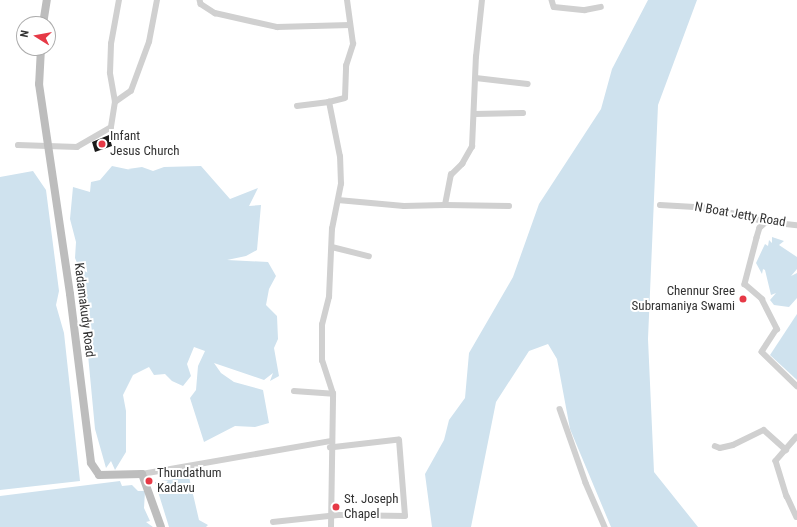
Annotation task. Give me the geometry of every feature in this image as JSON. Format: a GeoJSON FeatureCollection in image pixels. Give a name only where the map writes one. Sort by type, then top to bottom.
{"type":"FeatureCollection","features":[{"type":"Feature","properties":{"kind":"street"},"geometry":{"type":"LineString","coordinates":[[44,16],[47,0]]}},
{"type":"Feature","properties":{"kind":"street"},"geometry":{"type":"LineString","coordinates":[[18,145],[48,144],[63,148],[77,146],[111,127],[115,102],[110,73],[111,44],[119,0]]}},
{"type":"Feature","properties":{"kind":"street"},"geometry":{"type":"LineString","coordinates":[[115,102],[131,91],[149,42],[157,0]]}},
{"type":"Feature","properties":{"kind":"street"},"geometry":{"type":"LineString","coordinates":[[200,0],[201,4],[215,13],[277,27],[350,25]]}},
{"type":"Feature","properties":{"kind":"street"},"geometry":{"type":"LineString","coordinates":[[297,106],[329,102],[345,98],[346,66],[353,44],[347,0]]}},
{"type":"Feature","properties":{"kind":"street"},"geometry":{"type":"LineString","coordinates":[[445,205],[451,175],[462,164],[472,147],[482,0]]}},
{"type":"Feature","properties":{"kind":"street"},"geometry":{"type":"LineString","coordinates":[[552,0],[554,7],[585,10],[601,7]]}},
{"type":"Feature","properties":{"kind":"street","name":"Kadamakudy Road"},"geometry":{"type":"LineString","coordinates":[[41,56],[39,84],[91,463],[100,475],[142,474]]}},
{"type":"Feature","properties":{"kind":"street"},"geometry":{"type":"LineString","coordinates":[[476,78],[528,84]]}},
{"type":"Feature","properties":{"kind":"street"},"geometry":{"type":"LineString","coordinates":[[329,102],[340,157],[341,184],[332,229],[329,297],[322,325],[322,361],[333,394],[330,441],[331,527]]}},
{"type":"Feature","properties":{"kind":"street"},"geometry":{"type":"LineString","coordinates":[[475,114],[523,113]]}},
{"type":"Feature","properties":{"kind":"street"},"geometry":{"type":"LineString","coordinates":[[338,200],[404,206],[509,206]]}},
{"type":"Feature","properties":{"kind":"street","name":"N Boat Jetty Road"},"geometry":{"type":"LineString","coordinates":[[660,205],[712,208],[767,222],[797,226]]}},
{"type":"Feature","properties":{"kind":"street"},"geometry":{"type":"LineString","coordinates":[[767,222],[760,228],[745,284],[762,300],[777,329],[762,352],[797,386]]}},
{"type":"Feature","properties":{"kind":"street"},"geometry":{"type":"LineString","coordinates":[[332,247],[369,256]]}},
{"type":"Feature","properties":{"kind":"street"},"geometry":{"type":"LineString","coordinates":[[294,391],[333,394]]}},
{"type":"Feature","properties":{"kind":"street"},"geometry":{"type":"LineString","coordinates":[[560,409],[605,527]]}},
{"type":"Feature","properties":{"kind":"street"},"geometry":{"type":"LineString","coordinates":[[715,446],[720,448],[733,445],[764,430],[786,450]]}},
{"type":"Feature","properties":{"kind":"street"},"geometry":{"type":"LineString","coordinates":[[797,437],[776,461],[777,467],[797,516]]}},
{"type":"Feature","properties":{"kind":"street"},"geometry":{"type":"LineString","coordinates":[[274,522],[331,516],[405,516],[399,440],[330,448]]}},
{"type":"Feature","properties":{"kind":"street"},"geometry":{"type":"LineString","coordinates":[[161,527],[142,474],[330,441]]}},
{"type":"Feature","properties":{"kind":"water"},"geometry":{"type":"Polygon","coordinates":[[[648,0],[697,0],[658,105],[648,339],[654,472],[698,527],[611,527],[570,429],[557,359],[548,344],[529,351],[496,402],[471,527],[432,527],[425,474],[444,440],[449,420],[465,398],[469,353],[513,277],[539,204],[601,109],[612,69],[648,0]]]}},
{"type":"Feature","properties":{"kind":"water"},"geometry":{"type":"Polygon","coordinates":[[[112,166],[131,170],[128,169],[142,167],[153,171],[164,167],[201,166],[230,199],[258,188],[249,206],[261,205],[257,250],[246,256],[227,260],[268,262],[276,276],[269,289],[266,305],[277,316],[278,339],[274,348],[279,376],[270,381],[273,373],[264,380],[214,363],[221,373],[234,382],[263,390],[269,423],[255,427],[235,426],[204,442],[190,398],[196,390],[198,366],[205,351],[194,347],[187,364],[191,376],[183,386],[172,381],[165,374],[154,375],[149,367],[133,375],[123,395],[126,411],[126,452],[115,470],[111,461],[106,468],[95,429],[80,270],[75,258],[76,242],[70,219],[73,187],[90,192],[91,182],[100,180],[112,166]]]}},
{"type":"Feature","properties":{"kind":"water"},"geometry":{"type":"Polygon","coordinates":[[[33,171],[46,190],[59,291],[56,305],[64,333],[80,481],[0,490],[0,177],[33,171]]]}},
{"type":"Feature","properties":{"kind":"water"},"geometry":{"type":"Polygon","coordinates":[[[772,237],[784,241],[779,245],[797,257],[797,269],[791,276],[797,273],[797,298],[789,307],[774,305],[770,300],[776,293],[771,295],[765,270],[763,269],[762,274],[756,263],[765,244],[768,246],[769,240],[772,243],[772,237]]]}},
{"type":"Feature","properties":{"kind":"water"},"geometry":{"type":"Polygon","coordinates":[[[797,314],[797,380],[770,355],[797,314]]]}},
{"type":"Feature","properties":{"kind":"water"},"geometry":{"type":"Polygon","coordinates":[[[189,477],[199,520],[208,525],[206,527],[169,527],[155,482],[189,477]]]}},
{"type":"Feature","properties":{"kind":"water"},"geometry":{"type":"Polygon","coordinates":[[[120,481],[122,486],[132,485],[138,491],[145,491],[144,508],[150,521],[146,522],[153,527],[0,527],[0,496],[120,481]]]}},
{"type":"Feature","properties":{"kind":"building","name":"Infant Jesus Church"},"geometry":{"type":"Polygon","coordinates":[[[109,135],[112,146],[95,152],[92,142],[109,135]]]}},
{"type":"Feature","properties":{"kind":"place","name":"Infant Jesus Church"},"geometry":{"type":"Point","coordinates":[102,144]}},
{"type":"Feature","properties":{"kind":"place","name":"Chennur Sree Subramaniya Swami"},"geometry":{"type":"Point","coordinates":[743,299]}},
{"type":"Feature","properties":{"kind":"place","name":"Thundathum Kadavu"},"geometry":{"type":"Point","coordinates":[149,481]}},
{"type":"Feature","properties":{"kind":"place","name":"St. Joseph Chapel"},"geometry":{"type":"Point","coordinates":[336,507]}}]}
